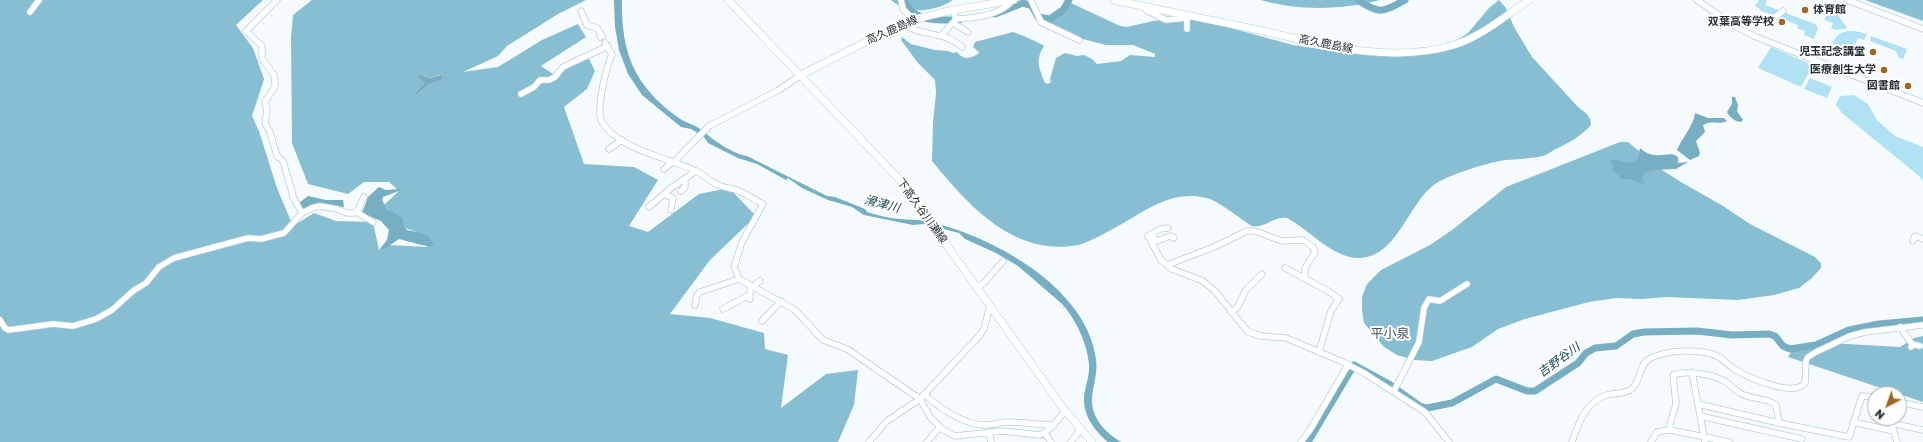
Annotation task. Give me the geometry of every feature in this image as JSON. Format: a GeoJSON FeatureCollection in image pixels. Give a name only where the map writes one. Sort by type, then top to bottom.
{"type":"FeatureCollection","features":[{"type":"Feature","properties":{"kind":"main road","name":"下高久谷川瀬線"},"geometry":{"type":"LineString","coordinates":[[728,0],[888,165],[925,213],[1065,411],[1092,442]]}},
{"type":"Feature","properties":{"kind":"main road","name":"高久鹿島線"},"geometry":{"type":"LineString","coordinates":[[801,75],[902,24],[916,19],[953,10],[1014,0]]}},
{"type":"Feature","properties":{"kind":"main road","name":"高久鹿島線"},"geometry":{"type":"LineString","coordinates":[[1114,0],[1356,50],[1385,54],[1413,53],[1443,48],[1463,41],[1481,32],[1529,0]]}},
{"type":"Feature","properties":{"kind":"street"},"geometry":{"type":"LineString","coordinates":[[30,12],[39,0]]}},
{"type":"Feature","properties":{"kind":"street"},"geometry":{"type":"LineString","coordinates":[[277,0],[270,4],[260,17],[246,28],[246,32],[262,46],[262,59],[274,75],[275,86],[265,102],[267,110],[265,123],[270,132],[277,156],[283,161],[294,200],[302,213]]}},
{"type":"Feature","properties":{"kind":"street"},"geometry":{"type":"LineString","coordinates":[[901,0],[903,9],[916,19]]}},
{"type":"Feature","properties":{"kind":"street"},"geometry":{"type":"LineString","coordinates":[[954,20],[971,18],[1004,10],[1011,5],[1014,0]]}},
{"type":"Feature","properties":{"kind":"street"},"geometry":{"type":"LineString","coordinates":[[1031,0],[1041,22],[1079,40]]}},
{"type":"Feature","properties":{"kind":"street"},"geometry":{"type":"LineString","coordinates":[[1697,0],[1735,26],[1754,36],[1923,103]]}},
{"type":"Feature","properties":{"kind":"street"},"geometry":{"type":"LineString","coordinates":[[1846,0],[1923,28]]}},
{"type":"Feature","properties":{"kind":"street"},"geometry":{"type":"LineString","coordinates":[[1854,0],[1923,28]]}},
{"type":"Feature","properties":{"kind":"street"},"geometry":{"type":"LineString","coordinates":[[942,36],[954,20],[953,10]]}},
{"type":"Feature","properties":{"kind":"street"},"geometry":{"type":"LineString","coordinates":[[581,11],[587,25],[597,28],[602,36],[600,37]]}},
{"type":"Feature","properties":{"kind":"street"},"geometry":{"type":"LineString","coordinates":[[1776,17],[1783,11]]}},
{"type":"Feature","properties":{"kind":"street"},"geometry":{"type":"LineString","coordinates":[[1186,16],[1188,29]]}},
{"type":"Feature","properties":{"kind":"street"},"geometry":{"type":"LineString","coordinates":[[954,20],[968,32]]}},
{"type":"Feature","properties":{"kind":"street"},"geometry":{"type":"LineString","coordinates":[[902,24],[911,29],[942,36],[960,44],[962,47]]}},
{"type":"Feature","properties":{"kind":"street"},"geometry":{"type":"LineString","coordinates":[[521,94],[534,87],[540,80],[549,80],[555,77],[563,67],[606,44],[612,54],[606,67],[606,78],[600,99],[599,116],[609,131],[636,149],[696,171],[717,185],[739,191],[764,204],[742,242],[734,267],[739,279],[781,301],[801,315],[823,340],[847,349],[922,397],[960,419],[971,423],[986,424],[1003,422],[1054,425]]}},
{"type":"Feature","properties":{"kind":"street"},"geometry":{"type":"LineString","coordinates":[[664,169],[712,124],[777,91],[801,75]]}},
{"type":"Feature","properties":{"kind":"street"},"geometry":{"type":"LineString","coordinates":[[609,150],[622,140]]}},
{"type":"Feature","properties":{"kind":"street"},"geometry":{"type":"LineString","coordinates":[[649,208],[696,171]]}},
{"type":"Feature","properties":{"kind":"street"},"geometry":{"type":"LineString","coordinates":[[681,191],[685,187],[685,181]]}},
{"type":"Feature","properties":{"kind":"street"},"geometry":{"type":"LineString","coordinates":[[666,195],[673,198],[671,210]]}},
{"type":"Feature","properties":{"kind":"street"},"geometry":{"type":"LineString","coordinates":[[356,212],[364,197]]}},
{"type":"Feature","properties":{"kind":"street"},"geometry":{"type":"LineString","coordinates":[[0,320],[5,328],[9,330],[53,324],[73,326],[96,319],[112,310],[146,283],[159,267],[174,258],[212,246],[234,243],[248,238],[260,239],[284,233],[302,213],[312,208],[320,206],[337,209],[347,213],[356,212],[373,222]]}},
{"type":"Feature","properties":{"kind":"street"},"geometry":{"type":"LineString","coordinates":[[1168,228],[1160,229],[1148,236],[1152,248],[1172,269],[1202,281],[1215,291],[1248,332],[1261,336],[1286,338],[1351,366],[1395,389],[1425,412],[1449,442]]}},
{"type":"Feature","properties":{"kind":"street"},"geometry":{"type":"LineString","coordinates":[[1167,265],[1214,247],[1246,231],[1255,231],[1277,240],[1303,240],[1313,247],[1315,252],[1305,268],[1305,278]]}},
{"type":"Feature","properties":{"kind":"street"},"geometry":{"type":"LineString","coordinates":[[1151,235],[1157,241],[1170,236],[1174,238]]}},
{"type":"Feature","properties":{"kind":"street"},"geometry":{"type":"LineString","coordinates":[[1912,241],[1915,236],[1923,239]]}},
{"type":"Feature","properties":{"kind":"street"},"geometry":{"type":"LineString","coordinates":[[977,288],[985,282],[1003,260]]}},
{"type":"Feature","properties":{"kind":"street"},"geometry":{"type":"LineString","coordinates":[[1285,268],[1305,278],[1339,299],[1331,311],[1319,352]]}},
{"type":"Feature","properties":{"kind":"street"},"geometry":{"type":"LineString","coordinates":[[1231,312],[1237,308],[1246,290],[1262,274]]}},
{"type":"Feature","properties":{"kind":"street"},"geometry":{"type":"LineString","coordinates":[[695,305],[698,294],[739,279]]}},
{"type":"Feature","properties":{"kind":"street"},"geometry":{"type":"LineString","coordinates":[[723,309],[750,297],[750,289],[760,281]]}},
{"type":"Feature","properties":{"kind":"street"},"geometry":{"type":"LineString","coordinates":[[1395,389],[1422,336],[1424,311],[1429,299],[1440,301],[1467,284]]}},
{"type":"Feature","properties":{"kind":"street"},"geometry":{"type":"LineString","coordinates":[[762,321],[781,301]]}},
{"type":"Feature","properties":{"kind":"street"},"geometry":{"type":"LineString","coordinates":[[869,442],[887,421],[922,397],[980,335],[984,329],[990,305]]}},
{"type":"Feature","properties":{"kind":"street"},"geometry":{"type":"LineString","coordinates":[[1572,442],[1583,416],[1592,404],[1605,395],[1631,389],[1636,384],[1643,364],[1649,358],[1659,354],[1669,352],[1708,352],[1743,372],[1784,388],[1798,388],[1803,386],[1806,382],[1805,367],[1807,358],[1815,352],[1856,334],[1923,325]]}},
{"type":"Feature","properties":{"kind":"street"},"geometry":{"type":"LineString","coordinates":[[1900,327],[1912,346],[1920,346]]}},
{"type":"Feature","properties":{"kind":"street"},"geometry":{"type":"LineString","coordinates":[[1301,442],[1351,366]]}},
{"type":"Feature","properties":{"kind":"street"},"geometry":{"type":"LineString","coordinates":[[1670,430],[1670,424],[1676,404],[1673,375],[1680,372],[1692,372],[1723,380],[1743,395],[1772,402],[1776,405],[1779,423]]}},
{"type":"Feature","properties":{"kind":"street"},"geometry":{"type":"LineString","coordinates":[[1692,372],[1704,439]]}},
{"type":"Feature","properties":{"kind":"street"},"geometry":{"type":"LineString","coordinates":[[1698,404],[1849,438],[1862,396],[1867,396]]}},
{"type":"Feature","properties":{"kind":"street"},"geometry":{"type":"LineString","coordinates":[[922,397],[930,417],[949,434],[955,436],[1011,431],[1040,435],[1045,433],[1054,425],[1065,411]]}},
{"type":"Feature","properties":{"kind":"street"},"geometry":{"type":"LineString","coordinates":[[1907,404],[1923,407]]}},
{"type":"Feature","properties":{"kind":"street"},"geometry":{"type":"LineString","coordinates":[[1700,416],[1802,441],[1799,427]]}},
{"type":"Feature","properties":{"kind":"street"},"geometry":{"type":"LineString","coordinates":[[1853,422],[1894,431]]}},
{"type":"Feature","properties":{"kind":"street"},"geometry":{"type":"LineString","coordinates":[[1907,425],[1923,430]]}},
{"type":"Feature","properties":{"kind":"street"},"geometry":{"type":"LineString","coordinates":[[1893,426],[1897,442]]}},
{"type":"Feature","properties":{"kind":"street"},"geometry":{"type":"LineString","coordinates":[[929,441],[940,427]]}},
{"type":"Feature","properties":{"kind":"street"},"geometry":{"type":"LineString","coordinates":[[1071,442],[1080,430]]}},
{"type":"Feature","properties":{"kind":"street"},"geometry":{"type":"LineString","coordinates":[[1651,442],[1657,432],[1670,430],[1704,439],[1729,442]]}},
{"type":"Feature","properties":{"kind":"street"},"geometry":{"type":"LineString","coordinates":[[989,432],[991,442]]}},
{"type":"Feature","properties":{"kind":"street"},"geometry":{"type":"LineString","coordinates":[[1045,433],[1051,442]]}},
{"type":"Feature","properties":{"kind":"shaded area"},"geometry":{"type":"Polygon","coordinates":[[[0,0],[263,0],[236,25],[253,48],[264,79],[252,116],[259,131],[277,188],[293,226],[314,213],[336,221],[373,222],[379,250],[389,245],[427,247],[426,235],[405,228],[384,205],[399,191],[389,182],[364,182],[348,194],[308,184],[292,143],[291,37],[293,15],[312,0],[586,0],[558,14],[507,46],[498,56],[463,72],[498,67],[542,40],[578,24],[586,37],[541,66],[556,76],[587,55],[595,71],[587,89],[564,107],[584,164],[634,167],[658,180],[629,226],[648,232],[699,194],[729,188],[756,216],[710,260],[670,314],[710,318],[764,333],[765,349],[788,355],[781,408],[826,374],[858,370],[854,405],[838,442],[0,442],[0,0]],[[424,75],[417,78],[424,83],[414,94],[415,96],[428,85],[443,79],[439,75],[429,78],[424,75]]]}},
{"type":"Feature","properties":{"kind":"shaded area"},"geometry":{"type":"Polygon","coordinates":[[[614,0],[622,0],[624,36],[633,66],[640,79],[662,104],[679,118],[700,129],[730,150],[747,156],[827,196],[835,197],[865,209],[867,212],[895,219],[926,221],[952,228],[979,238],[1032,268],[1055,287],[1075,309],[1089,333],[1096,359],[1096,374],[1092,398],[1094,412],[1100,424],[1121,442],[1108,442],[1094,428],[1088,417],[1084,404],[1084,397],[1089,368],[1088,356],[1084,341],[1074,320],[1065,307],[1063,308],[1064,306],[1061,303],[1018,266],[996,253],[965,239],[959,233],[924,224],[913,225],[864,215],[852,207],[828,200],[802,188],[788,178],[786,180],[757,164],[738,158],[708,143],[704,137],[691,129],[681,127],[642,95],[628,74],[619,50],[615,27],[614,0]]]}},
{"type":"Feature","properties":{"kind":"shaded area"},"geometry":{"type":"Polygon","coordinates":[[[891,0],[953,0],[930,9],[913,10],[898,5],[891,0]]]}},
{"type":"Feature","properties":{"kind":"shaded area"},"geometry":{"type":"Polygon","coordinates":[[[1261,0],[1380,0],[1351,6],[1320,8],[1275,4],[1261,0]]]}},
{"type":"Feature","properties":{"kind":"shaded area"},"geometry":{"type":"Polygon","coordinates":[[[1499,0],[1506,8],[1514,27],[1532,57],[1578,107],[1587,114],[1591,125],[1575,139],[1545,155],[1497,161],[1466,170],[1442,180],[1431,187],[1422,197],[1389,244],[1379,252],[1367,257],[1356,258],[1345,256],[1335,251],[1287,218],[1278,219],[1261,226],[1252,226],[1217,202],[1211,199],[1196,196],[1186,196],[1167,200],[1149,208],[1083,244],[1055,247],[1033,243],[1013,236],[978,211],[961,195],[932,161],[933,123],[936,93],[935,80],[918,63],[901,40],[902,37],[911,44],[935,50],[953,53],[957,52],[959,55],[967,58],[978,54],[979,52],[973,47],[975,42],[1013,32],[1044,46],[1041,51],[1039,64],[1045,83],[1048,84],[1051,82],[1050,79],[1056,58],[1065,53],[1077,56],[1084,55],[1092,59],[1097,64],[1121,61],[1130,55],[1155,57],[1155,54],[1133,45],[1106,45],[1071,36],[1061,28],[1045,22],[1059,17],[1071,3],[1120,26],[1127,27],[1153,21],[1188,18],[1205,21],[1293,45],[1340,52],[1410,53],[1456,41],[1468,33],[1489,8],[1499,0]]]}},
{"type":"Feature","properties":{"kind":"shaded area"},"geometry":{"type":"Polygon","coordinates":[[[1759,0],[1767,0],[1765,5],[1815,24],[1818,28],[1814,39],[1804,35],[1805,31],[1797,28],[1798,25],[1759,10],[1760,9],[1755,6],[1759,0]]]}},
{"type":"Feature","properties":{"kind":"shaded area"},"geometry":{"type":"Polygon","coordinates":[[[1810,0],[1833,8],[1847,28],[1836,30],[1831,28],[1833,23],[1824,20],[1830,9],[1810,0]]]}},
{"type":"Feature","properties":{"kind":"shaded area"},"geometry":{"type":"Polygon","coordinates":[[[1865,0],[1923,0],[1923,21],[1865,0]]]}},
{"type":"Feature","properties":{"kind":"shaded area"},"geometry":{"type":"Polygon","coordinates":[[[1847,31],[1867,34],[1864,40],[1858,38],[1852,53],[1838,48],[1833,43],[1839,34],[1847,31]]]}},
{"type":"Feature","properties":{"kind":"shaded area"},"geometry":{"type":"Polygon","coordinates":[[[1871,36],[1907,49],[1903,59],[1899,58],[1896,51],[1870,41],[1871,36]]]}},
{"type":"Feature","properties":{"kind":"shaded area"},"geometry":{"type":"Polygon","coordinates":[[[1771,47],[1813,65],[1801,87],[1758,68],[1771,47]]]}},
{"type":"Feature","properties":{"kind":"shaded area"},"geometry":{"type":"Polygon","coordinates":[[[421,74],[429,78],[441,75],[443,79],[428,85],[415,96],[414,94],[424,83],[417,78],[421,74]]]}},
{"type":"Feature","properties":{"kind":"shaded area"},"geometry":{"type":"Polygon","coordinates":[[[1810,78],[1832,87],[1827,98],[1804,89],[1810,78]]]}},
{"type":"Feature","properties":{"kind":"shaded area"},"geometry":{"type":"Polygon","coordinates":[[[1854,95],[1868,104],[1877,120],[1895,136],[1923,147],[1923,181],[1919,176],[1842,113],[1836,105],[1840,96],[1854,95]]]}},
{"type":"Feature","properties":{"kind":"shaded area"},"geometry":{"type":"Polygon","coordinates":[[[1732,97],[1735,97],[1738,105],[1737,111],[1743,120],[1741,122],[1733,119],[1727,112],[1732,104],[1732,97]]]}},
{"type":"Feature","properties":{"kind":"shaded area"},"geometry":{"type":"Polygon","coordinates":[[[1695,113],[1708,118],[1724,118],[1727,121],[1703,125],[1705,132],[1696,141],[1700,153],[1699,156],[1690,160],[1677,150],[1690,127],[1695,113]]]}},
{"type":"Feature","properties":{"kind":"shaded area"},"geometry":{"type":"Polygon","coordinates":[[[1620,142],[1628,142],[1662,170],[1723,206],[1750,224],[1815,257],[1821,263],[1821,268],[1812,278],[1799,288],[1774,295],[1738,300],[1666,297],[1642,299],[1616,298],[1589,302],[1525,319],[1498,329],[1472,347],[1432,361],[1414,360],[1397,355],[1384,347],[1364,323],[1362,297],[1367,284],[1381,270],[1430,245],[1452,230],[1506,187],[1620,142]]]}},
{"type":"Feature","properties":{"kind":"shaded area"},"geometry":{"type":"Polygon","coordinates":[[[1640,148],[1652,155],[1674,155],[1678,157],[1678,163],[1688,162],[1676,169],[1652,170],[1644,173],[1642,178],[1644,184],[1629,179],[1622,179],[1612,170],[1613,167],[1610,160],[1632,163],[1638,158],[1640,148]]]}},
{"type":"Feature","properties":{"kind":"shaded area"},"geometry":{"type":"Polygon","coordinates":[[[379,187],[386,190],[401,190],[383,197],[382,200],[387,209],[403,218],[403,225],[407,230],[426,235],[432,241],[434,246],[399,239],[384,249],[379,250],[387,240],[389,230],[381,221],[362,213],[368,197],[379,187]]]}},
{"type":"Feature","properties":{"kind":"shaded area"},"geometry":{"type":"Polygon","coordinates":[[[308,196],[326,200],[343,200],[344,207],[323,204],[303,209],[299,203],[308,196]]]}},
{"type":"Feature","properties":{"kind":"shaded area"},"geometry":{"type":"Polygon","coordinates":[[[1923,336],[1923,402],[1907,397],[1907,386],[1875,386],[1788,357],[1793,349],[1817,344],[1900,347],[1914,338],[1923,336]]]}},
{"type":"Feature","properties":{"kind":"waterway"},"geometry":{"type":"LineString","coordinates":[[904,0],[914,13],[927,19],[959,20]]}},
{"type":"Feature","properties":{"kind":"waterway"},"geometry":{"type":"LineString","coordinates":[[995,14],[1023,3],[1032,6],[1038,17],[1050,19],[1063,10],[1069,0]]}},
{"type":"Feature","properties":{"kind":"waterway"},"geometry":{"type":"LineString","coordinates":[[1358,0],[1377,10],[1386,9],[1405,0]]}},
{"type":"Feature","properties":{"kind":"waterway","name":"吉野谷川"},"geometry":{"type":"LineString","coordinates":[[1308,442],[1354,365],[1389,384],[1420,406],[1427,408],[1452,403],[1496,379],[1527,391],[1535,391],[1578,363],[1586,353],[1595,348],[1616,346],[1633,334],[1644,332],[1697,331],[1732,335],[1769,334],[1775,336],[1783,346],[1790,349],[1816,345],[1849,330],[1879,324],[1923,320]]}},
{"type":"Feature","properties":{"kind":"place","name":"体育館"},"geometry":{"type":"Point","coordinates":[1805,10]}},
{"type":"Feature","properties":{"kind":"place","name":"双葉高等学校"},"geometry":{"type":"Point","coordinates":[1782,22]}},
{"type":"Feature","properties":{"kind":"place","name":"児玉記念講堂"},"geometry":{"type":"Point","coordinates":[1873,52]}},
{"type":"Feature","properties":{"kind":"place","name":"医療創生大学"},"geometry":{"type":"Point","coordinates":[1884,70]}},
{"type":"Feature","properties":{"kind":"place","name":"図書館"},"geometry":{"type":"Point","coordinates":[1908,86]}},
{"type":"Feature","properties":{"kind":"district","name":"平小泉"},"geometry":{"type":"Point","coordinates":[1390,334]}},
{"type":"Feature","properties":{"kind":"water label","name":"滑津川"},"geometry":{"type":"Point","coordinates":[882,204]}}]}
